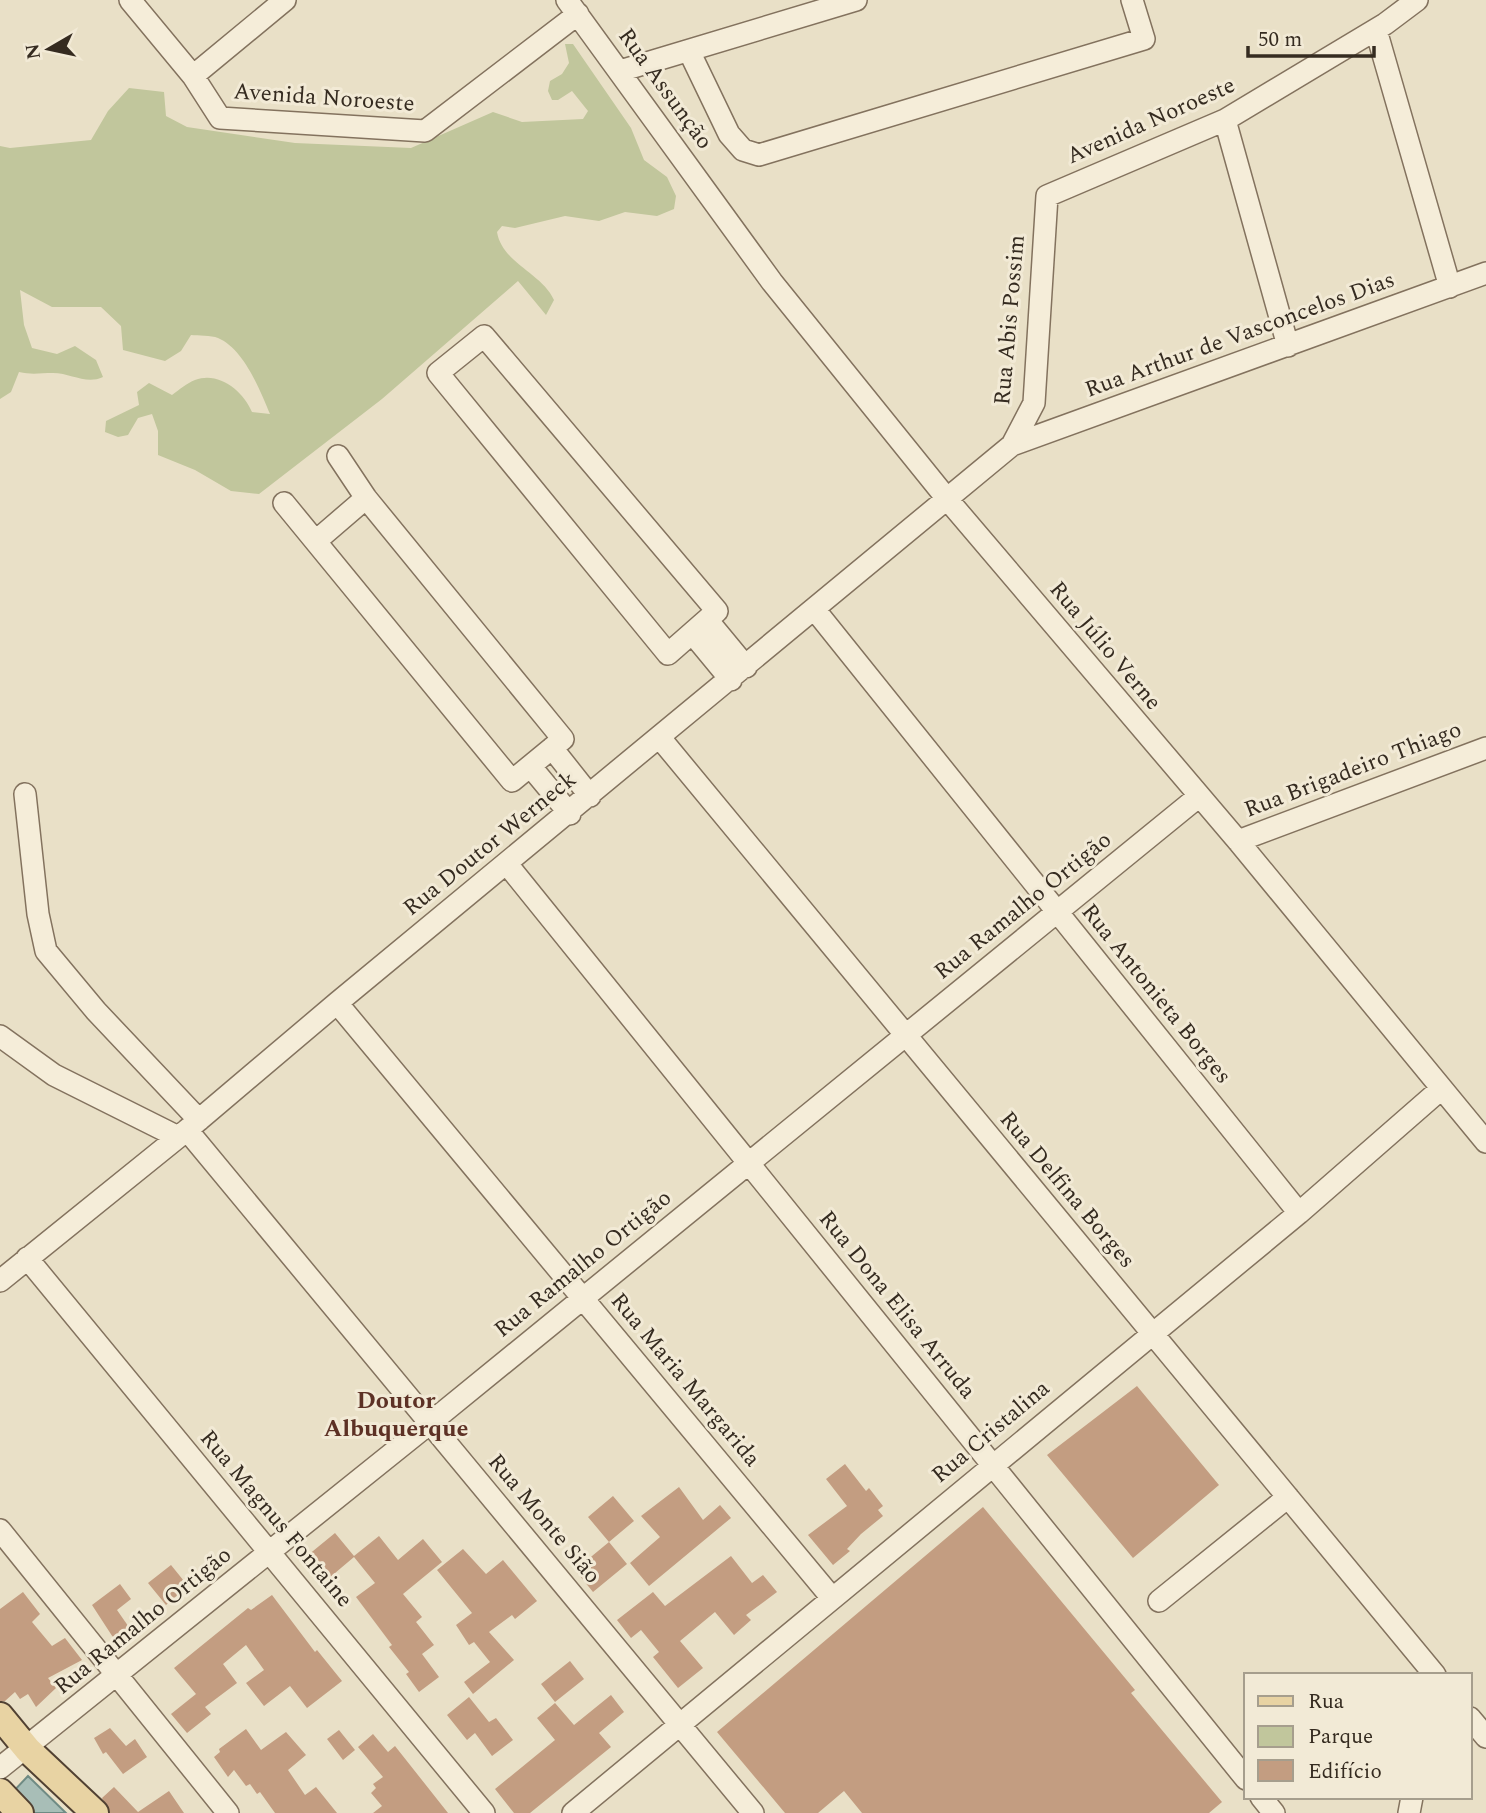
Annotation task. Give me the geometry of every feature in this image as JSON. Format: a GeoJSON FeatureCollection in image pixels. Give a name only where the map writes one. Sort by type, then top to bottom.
{"type":"FeatureCollection","features":[{"type":"Feature","properties":{"kind":"main road"},"geometry":{"type":"LineString","coordinates":[[0,1716],[26,1747],[95,1813]]}},
{"type":"Feature","properties":{"kind":"main road"},"geometry":{"type":"LineString","coordinates":[[0,1793],[20,1813]]}},
{"type":"Feature","properties":{"kind":"street"},"geometry":{"type":"LineString","coordinates":[[130,0],[194,76],[285,0]]}},
{"type":"Feature","properties":{"kind":"street"},"geometry":{"type":"LineString","coordinates":[[620,71],[856,0]]}},
{"type":"Feature","properties":{"kind":"street"},"geometry":{"type":"LineString","coordinates":[[688,51],[729,134],[743,150],[759,155],[1144,39],[1132,0]]}},
{"type":"Feature","properties":{"kind":"street","name":"Avenida Noroeste"},"geometry":{"type":"LineString","coordinates":[[1047,196],[1225,120],[1376,30],[1417,0]]}},
{"type":"Feature","properties":{"kind":"street","name":"Avenida Noroeste"},"geometry":{"type":"LineString","coordinates":[[194,76],[220,118],[425,131],[572,7]]}},
{"type":"Feature","properties":{"kind":"street","name":"Rua Assunção"},"geometry":{"type":"LineString","coordinates":[[572,7],[696,175]]}},
{"type":"Feature","properties":{"kind":"street"},"geometry":{"type":"LineString","coordinates":[[1376,30],[1450,286]]}},
{"type":"Feature","properties":{"kind":"street"},"geometry":{"type":"LineString","coordinates":[[1225,120],[1288,346]]}},
{"type":"Feature","properties":{"kind":"street","name":"Rua Júlio Verne"},"geometry":{"type":"LineString","coordinates":[[696,175],[772,282],[948,500],[1238,841],[1486,1142]]}},
{"type":"Feature","properties":{"kind":"street","name":"Rua Abis Possim"},"geometry":{"type":"LineString","coordinates":[[1012,445],[1034,402],[1047,196]]}},
{"type":"Feature","properties":{"kind":"street","name":"Rua Arthur de Vasconcelos Dias"},"geometry":{"type":"LineString","coordinates":[[1012,445],[1486,274]]}},
{"type":"Feature","properties":{"kind":"street"},"geometry":{"type":"LineString","coordinates":[[484,336],[717,611],[700,627],[668,654],[438,373],[484,336]]}},
{"type":"Feature","properties":{"kind":"street","name":"Rua Doutor Werneck"},"geometry":{"type":"LineString","coordinates":[[0,1281],[188,1129],[1012,445]]}},
{"type":"Feature","properties":{"kind":"street"},"geometry":{"type":"LineString","coordinates":[[284,503],[512,781],[531,767],[563,739],[366,498],[338,456]]}},
{"type":"Feature","properties":{"kind":"street"},"geometry":{"type":"LineString","coordinates":[[316,541],[366,498]]}},
{"type":"Feature","properties":{"kind":"street","name":"Rua Antonieta Borges"},"geometry":{"type":"LineString","coordinates":[[815,610],[1299,1213]]}},
{"type":"Feature","properties":{"kind":"street"},"geometry":{"type":"LineString","coordinates":[[700,627],[738,674]]}},
{"type":"Feature","properties":{"kind":"street","name":"Rua Delfina Borges"},"geometry":{"type":"LineString","coordinates":[[660,738],[1433,1673]]}},
{"type":"Feature","properties":{"kind":"street"},"geometry":{"type":"LineString","coordinates":[[552,748],[590,796]]}},
{"type":"Feature","properties":{"kind":"street","name":"Rua Brigadeiro Thiago"},"geometry":{"type":"LineString","coordinates":[[1238,841],[1486,748]]}},
{"type":"Feature","properties":{"kind":"street"},"geometry":{"type":"LineString","coordinates":[[531,767],[569,814]]}},
{"type":"Feature","properties":{"kind":"street","name":"Rua Monte Sião"},"geometry":{"type":"LineString","coordinates":[[25,794],[37,914],[46,951],[188,1129],[753,1813]]}},
{"type":"Feature","properties":{"kind":"street","name":"Rua Ramalho Ortigão"},"geometry":{"type":"LineString","coordinates":[[0,1768],[270,1553],[1198,797]]}},
{"type":"Feature","properties":{"kind":"street","name":"Rua Dona Elisa Arruda"},"geometry":{"type":"LineString","coordinates":[[508,864],[1244,1777]]}},
{"type":"Feature","properties":{"kind":"street","name":"Rua Maria Margarida"},"geometry":{"type":"LineString","coordinates":[[337,1003],[832,1598]]}},
{"type":"Feature","properties":{"kind":"street"},"geometry":{"type":"LineString","coordinates":[[0,1037],[54,1075],[188,1129]]}},
{"type":"Feature","properties":{"kind":"street","name":"Rua Cristalina"},"geometry":{"type":"LineString","coordinates":[[573,1813],[1299,1213],[1441,1089]]}},
{"type":"Feature","properties":{"kind":"street","name":"Rua Magnus Fontaine"},"geometry":{"type":"LineString","coordinates":[[27,1258],[484,1813]]}},
{"type":"Feature","properties":{"kind":"street"},"geometry":{"type":"LineString","coordinates":[[1159,1601],[1288,1497]]}},
{"type":"Feature","properties":{"kind":"street"},"geometry":{"type":"LineString","coordinates":[[0,1530],[228,1813]]}},
{"type":"Feature","properties":{"kind":"street"},"geometry":{"type":"LineString","coordinates":[[1472,1720],[1486,1737]]}},
{"type":"Feature","properties":{"kind":"street"},"geometry":{"type":"LineString","coordinates":[[1263,1799],[1274,1813]]}},
{"type":"Feature","properties":{"kind":"green space"},"geometry":{"type":"Polygon","coordinates":[[[565,44],[573,44],[631,128],[644,160],[667,177],[676,196],[674,209],[657,216],[625,212],[599,221],[565,216],[515,228],[502,226],[497,232],[506,252],[541,282],[554,300],[546,315],[518,281],[382,399],[259,494],[231,491],[195,470],[158,455],[158,431],[152,414],[138,418],[128,435],[118,437],[105,432],[106,421],[139,405],[137,392],[149,383],[172,395],[195,380],[213,378],[236,390],[252,412],[270,414],[243,361],[236,351],[218,338],[191,335],[181,351],[165,361],[123,350],[121,326],[101,307],[52,307],[20,290],[24,325],[32,348],[57,354],[75,346],[96,360],[103,377],[91,380],[53,373],[19,372],[11,392],[0,399],[0,146],[10,148],[91,140],[108,111],[129,88],[164,92],[166,116],[187,127],[295,143],[411,148],[493,112],[522,122],[583,119],[588,111],[572,91],[558,100],[552,100],[548,91],[550,81],[562,74],[569,63],[565,44]]]}},
{"type":"Feature","properties":{"kind":"water"},"geometry":{"type":"Polygon","coordinates":[[[28,1776],[66,1813],[25,1813],[9,1796],[28,1776]]]}},
{"type":"Feature","properties":{"kind":"building"},"geometry":{"type":"Polygon","coordinates":[[[1137,1386],[1219,1485],[1133,1558],[1047,1455],[1137,1386]]]}},
{"type":"Feature","properties":{"kind":"building"},"geometry":{"type":"Polygon","coordinates":[[[845,1464],[866,1491],[869,1488],[883,1506],[878,1510],[883,1516],[861,1534],[847,1549],[850,1551],[833,1565],[808,1535],[847,1506],[826,1479],[845,1464]]]}},
{"type":"Feature","properties":{"kind":"building"},"geometry":{"type":"Polygon","coordinates":[[[679,1487],[703,1520],[720,1505],[731,1518],[649,1586],[630,1563],[660,1537],[641,1516],[679,1487]]]}},
{"type":"Feature","properties":{"kind":"building"},"geometry":{"type":"Polygon","coordinates":[[[613,1496],[634,1521],[609,1542],[588,1517],[613,1496]]]}},
{"type":"Feature","properties":{"kind":"building"},"geometry":{"type":"Polygon","coordinates":[[[983,1507],[1135,1690],[1131,1693],[1222,1802],[1209,1813],[862,1813],[844,1791],[818,1813],[785,1813],[717,1732],[983,1507]]]}},
{"type":"Feature","properties":{"kind":"building"},"geometry":{"type":"Polygon","coordinates":[[[335,1533],[354,1556],[379,1536],[398,1560],[423,1539],[442,1562],[403,1594],[422,1617],[416,1622],[434,1645],[422,1654],[439,1677],[419,1692],[406,1674],[409,1672],[389,1647],[392,1645],[356,1597],[375,1583],[354,1557],[322,1584],[302,1560],[335,1533]]]}},
{"type":"Feature","properties":{"kind":"building"},"geometry":{"type":"Polygon","coordinates":[[[609,1542],[627,1564],[593,1592],[575,1570],[609,1542]]]}},
{"type":"Feature","properties":{"kind":"building"},"geometry":{"type":"Polygon","coordinates":[[[463,1549],[486,1574],[503,1560],[537,1601],[515,1619],[512,1615],[489,1632],[514,1660],[473,1694],[464,1682],[490,1662],[474,1642],[469,1645],[456,1625],[472,1613],[437,1570],[463,1549]]]}},
{"type":"Feature","properties":{"kind":"building"},"geometry":{"type":"Polygon","coordinates":[[[731,1556],[752,1583],[763,1575],[777,1592],[746,1615],[751,1620],[734,1635],[715,1612],[680,1641],[703,1668],[678,1688],[653,1657],[659,1652],[641,1630],[631,1638],[617,1620],[653,1592],[665,1606],[731,1556]]]}},
{"type":"Feature","properties":{"kind":"building"},"geometry":{"type":"Polygon","coordinates":[[[171,1565],[188,1586],[166,1605],[148,1583],[171,1565]]]}},
{"type":"Feature","properties":{"kind":"building"},"geometry":{"type":"Polygon","coordinates":[[[120,1584],[131,1599],[117,1610],[133,1633],[118,1645],[92,1605],[120,1584]]]}},
{"type":"Feature","properties":{"kind":"building"},"geometry":{"type":"Polygon","coordinates":[[[23,1592],[40,1614],[32,1622],[52,1646],[65,1638],[82,1660],[48,1678],[56,1688],[36,1707],[28,1694],[20,1699],[15,1692],[5,1701],[0,1701],[0,1609],[23,1592]]]}},
{"type":"Feature","properties":{"kind":"building"},"geometry":{"type":"Polygon","coordinates":[[[272,1595],[315,1652],[317,1650],[342,1681],[307,1708],[290,1686],[264,1706],[246,1683],[264,1670],[246,1645],[223,1664],[237,1683],[205,1707],[211,1714],[187,1733],[171,1714],[196,1694],[174,1668],[248,1608],[251,1610],[272,1595]]]}},
{"type":"Feature","properties":{"kind":"building"},"geometry":{"type":"Polygon","coordinates":[[[570,1661],[584,1679],[555,1702],[541,1684],[570,1661]]]}},
{"type":"Feature","properties":{"kind":"building"},"geometry":{"type":"Polygon","coordinates":[[[611,1695],[624,1712],[599,1733],[611,1747],[530,1813],[514,1813],[495,1789],[555,1740],[537,1718],[555,1703],[574,1725],[611,1695]]]}},
{"type":"Feature","properties":{"kind":"building"},"geometry":{"type":"Polygon","coordinates":[[[469,1697],[489,1722],[496,1718],[513,1740],[492,1756],[475,1733],[467,1740],[447,1715],[469,1697]]]}},
{"type":"Feature","properties":{"kind":"building"},"geometry":{"type":"Polygon","coordinates":[[[110,1728],[126,1746],[135,1739],[147,1757],[123,1774],[106,1752],[103,1754],[94,1738],[110,1728]]]}},
{"type":"Feature","properties":{"kind":"building"},"geometry":{"type":"Polygon","coordinates":[[[246,1729],[261,1750],[286,1732],[306,1755],[288,1770],[305,1795],[316,1787],[337,1813],[275,1813],[260,1792],[257,1794],[250,1784],[246,1786],[234,1770],[228,1777],[214,1757],[220,1752],[219,1749],[246,1729]]]}},
{"type":"Feature","properties":{"kind":"building"},"geometry":{"type":"Polygon","coordinates":[[[339,1730],[355,1750],[343,1760],[327,1739],[339,1730]]]}},
{"type":"Feature","properties":{"kind":"building"},"geometry":{"type":"Polygon","coordinates":[[[373,1734],[388,1752],[395,1746],[448,1813],[373,1813],[382,1806],[371,1793],[376,1788],[373,1784],[383,1777],[358,1747],[373,1734]]]}},
{"type":"Feature","properties":{"kind":"building"},"geometry":{"type":"Polygon","coordinates":[[[114,1787],[138,1812],[169,1791],[184,1813],[110,1813],[102,1798],[114,1787]]]}},
{"type":"Feature","properties":{"kind":"district","name":"Doutor Albuquerque"},"geometry":{"type":"Point","coordinates":[396,1415]}}]}
